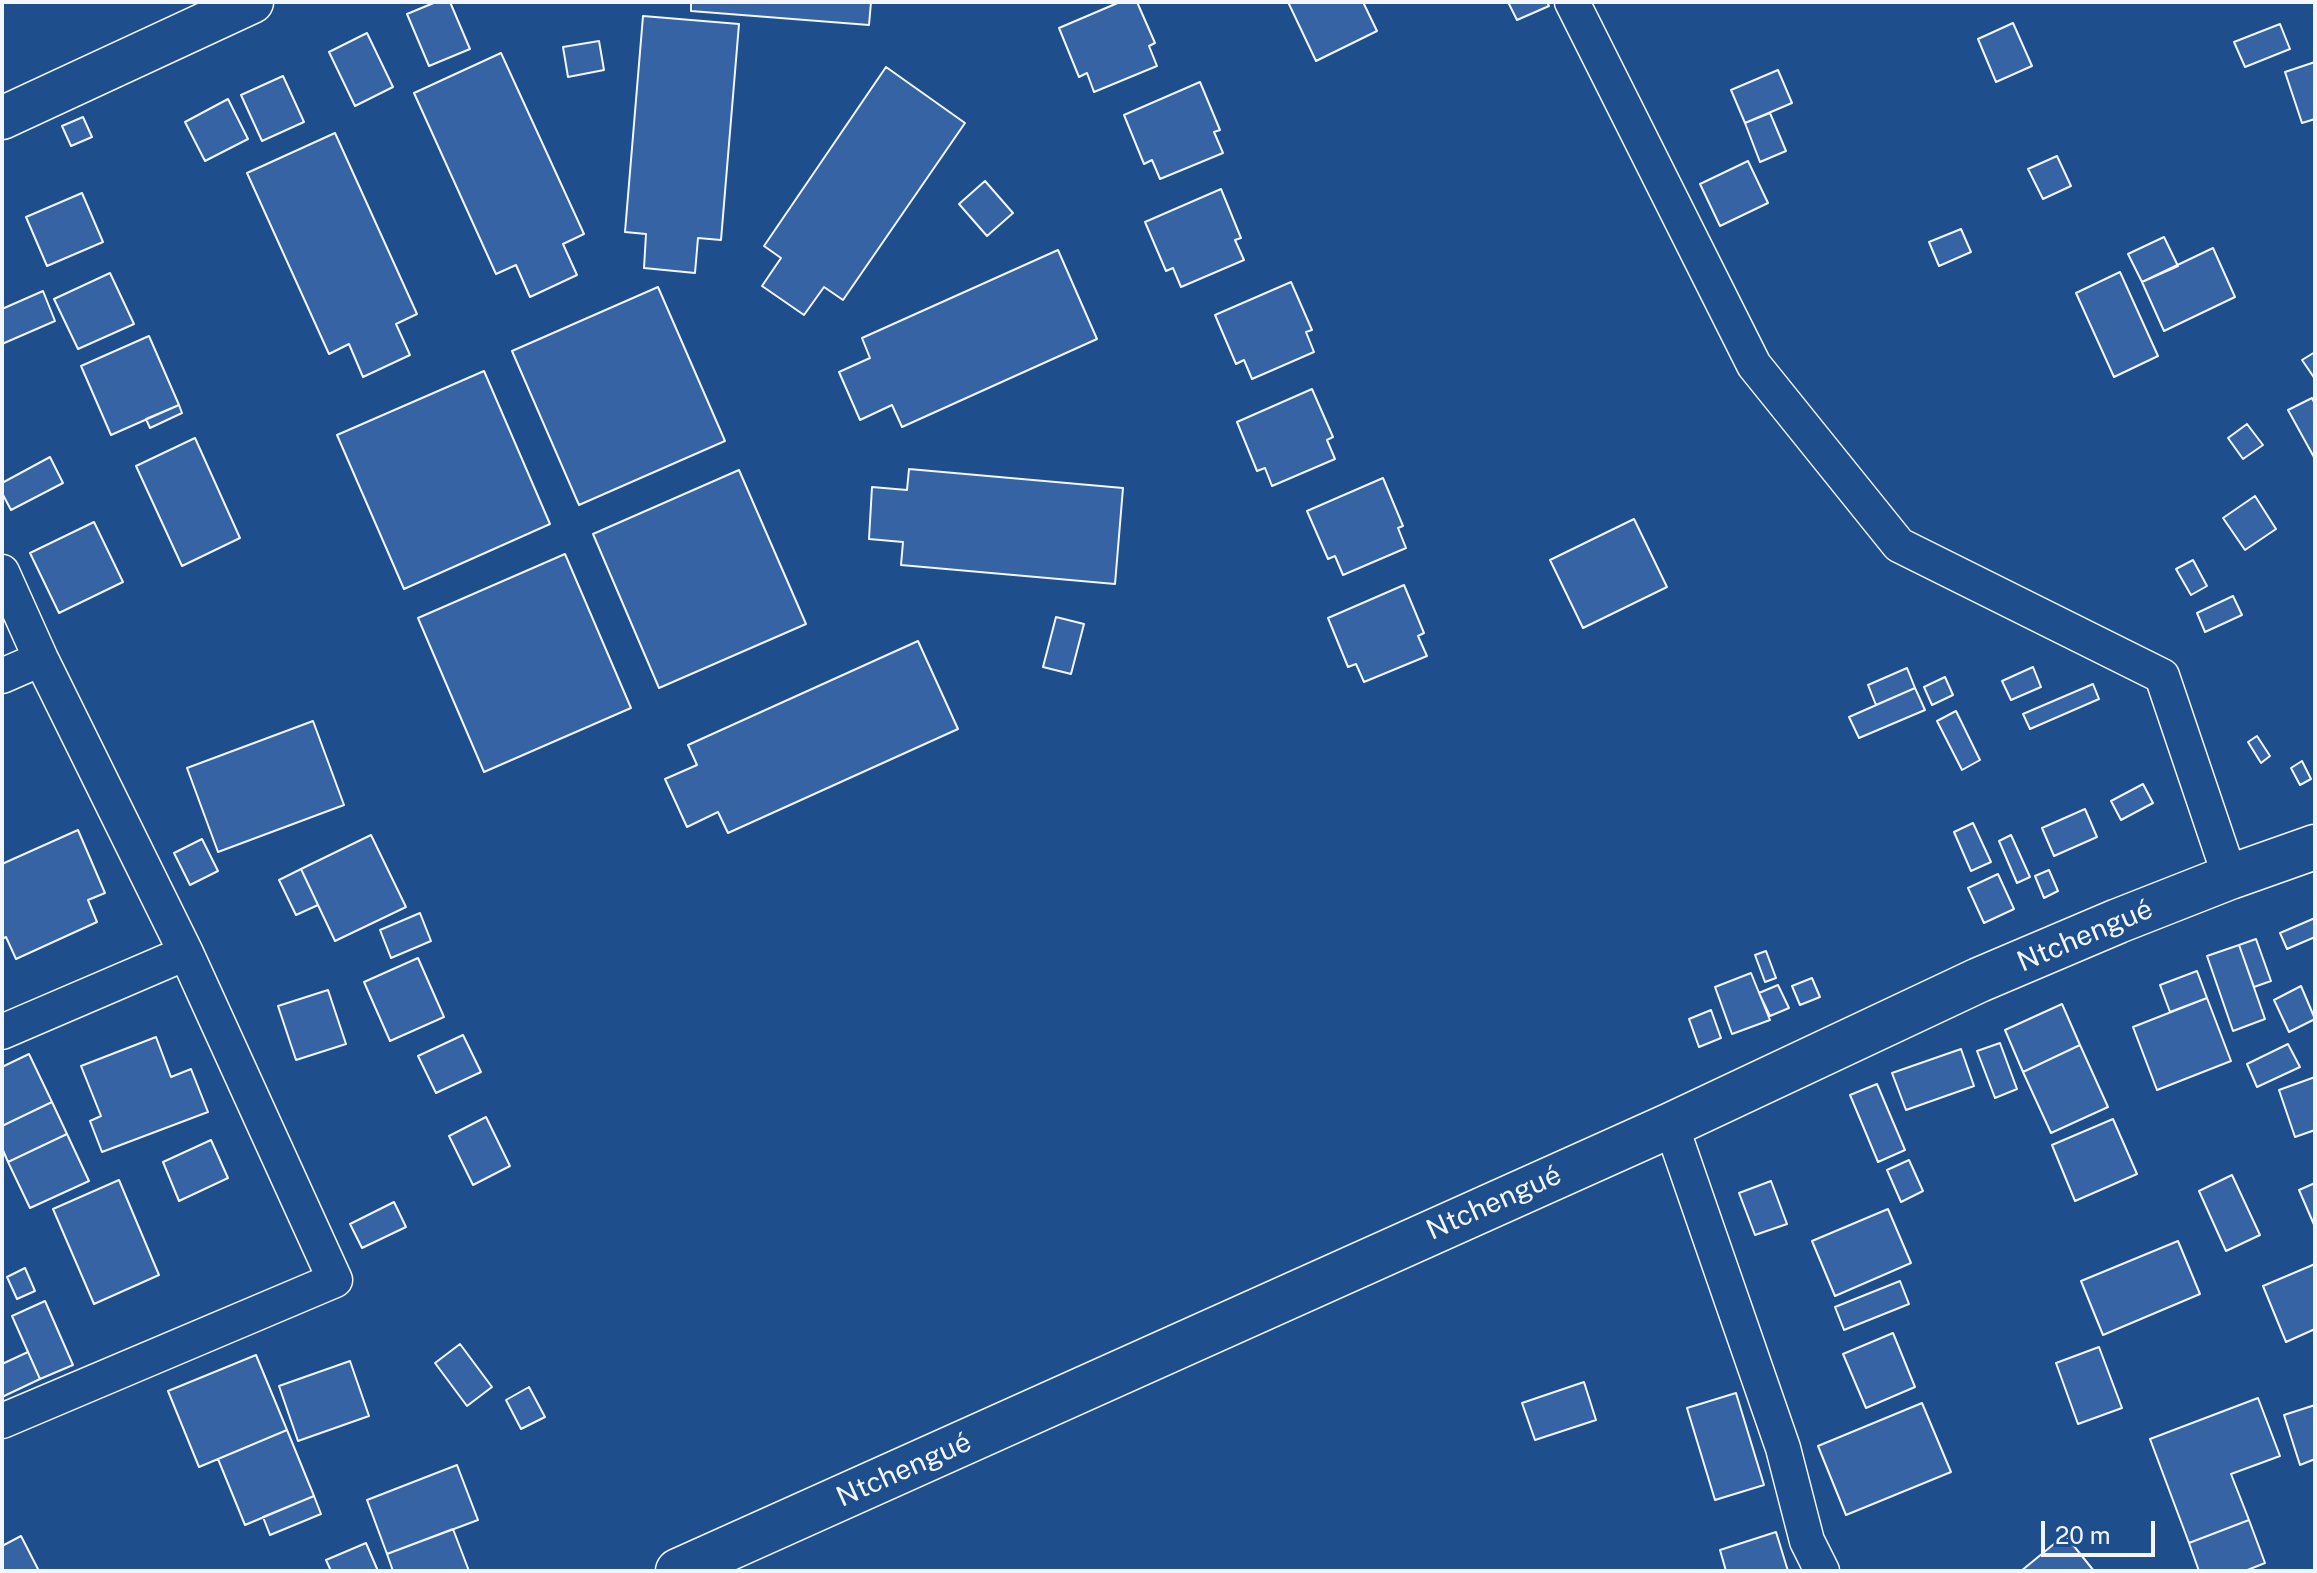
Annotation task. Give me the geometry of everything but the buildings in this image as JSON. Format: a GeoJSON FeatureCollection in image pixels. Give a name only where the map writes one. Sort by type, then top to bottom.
{"type":"FeatureCollection","features":[{"type":"Feature","properties":{"kind":"main road","name":"Ntchengué"},"geometry":{"type":"LineString","coordinates":[[678,1571],[1671,1125],[1979,980],[2230,877],[2315,847]]}},
{"type":"Feature","properties":{"kind":"street"},"geometry":{"type":"LineString","coordinates":[[2,118],[252,2]]}},
{"type":"Feature","properties":{"kind":"street"},"geometry":{"type":"LineString","coordinates":[[1572,2],[1754,365],[1899,545],[2162,676],[2230,877]]}},
{"type":"Feature","properties":{"kind":"street"},"geometry":{"type":"LineString","coordinates":[[2,572],[41,659],[186,953],[335,1280],[2,1421]]}},
{"type":"Feature","properties":{"kind":"street"},"geometry":{"type":"LineString","coordinates":[[2,676],[41,659]]}},
{"type":"Feature","properties":{"kind":"street"},"geometry":{"type":"LineString","coordinates":[[2,1032],[186,953]]}},
{"type":"Feature","properties":{"kind":"street"},"geometry":{"type":"LineString","coordinates":[[1671,1125],[1783,1448],[1807,1541],[1822,1571]]}}]}
